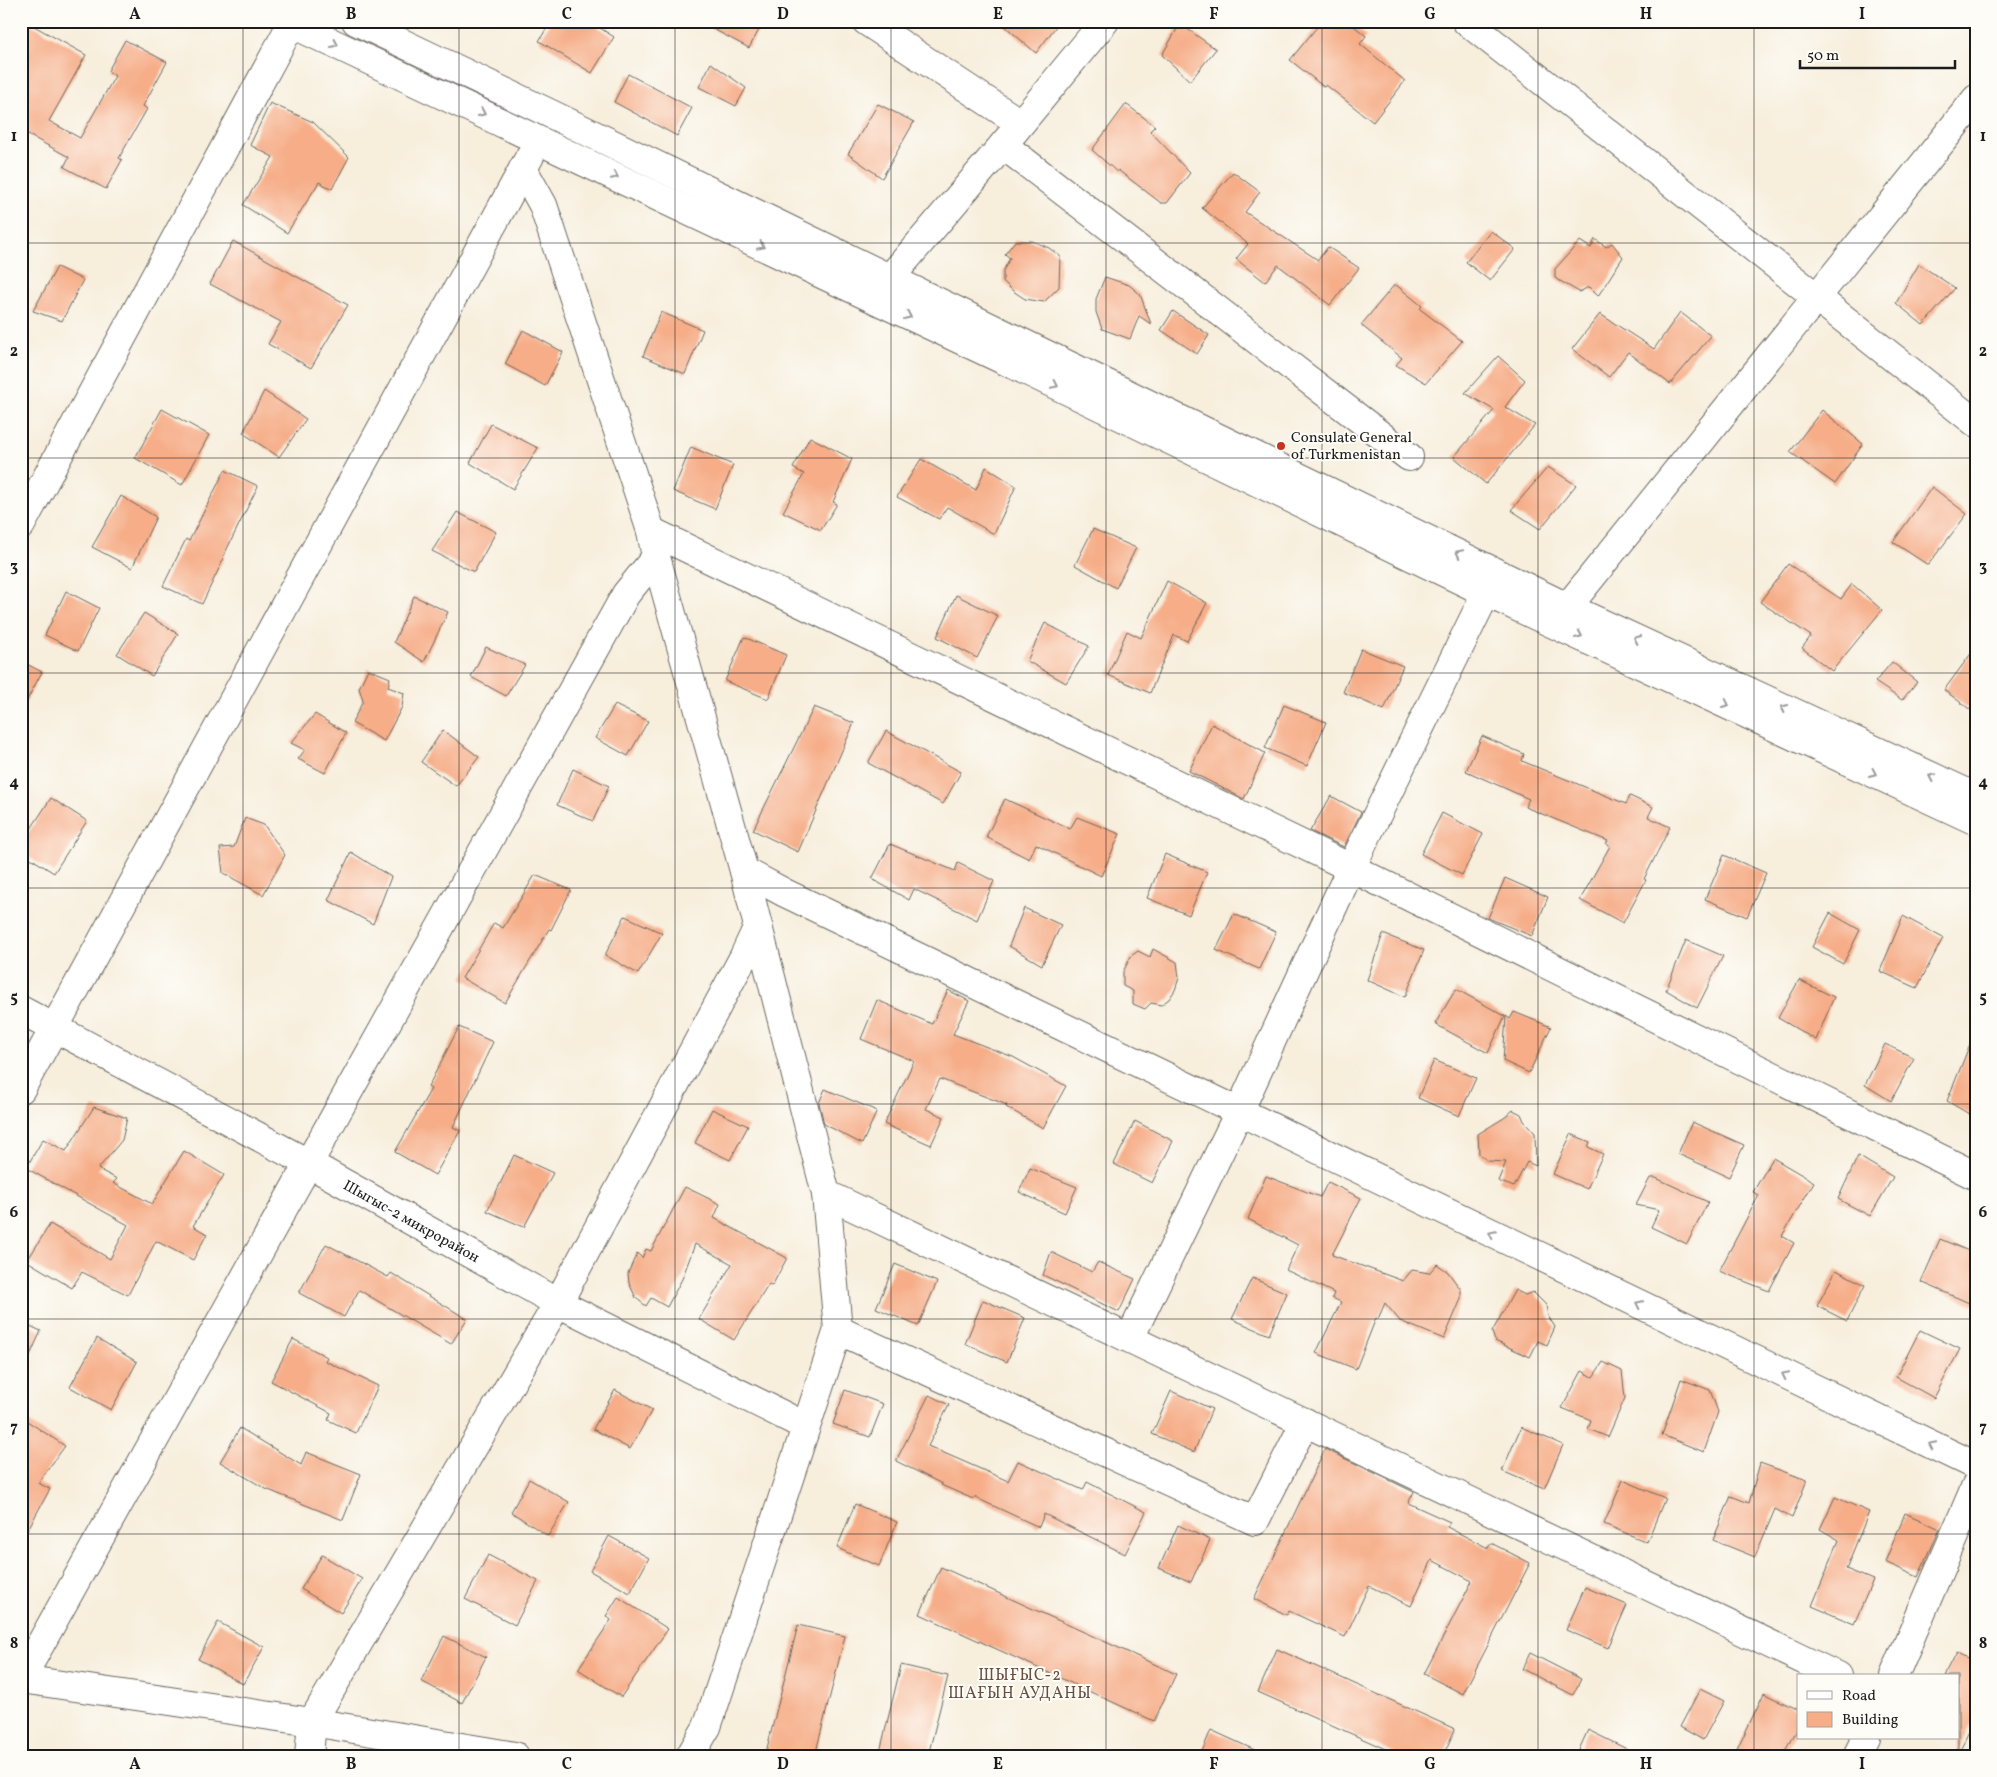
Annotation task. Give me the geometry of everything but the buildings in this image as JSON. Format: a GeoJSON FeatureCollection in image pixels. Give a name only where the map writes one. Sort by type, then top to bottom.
{"type":"FeatureCollection","features":[{"type":"Feature","properties":{"kind":"street"},"geometry":{"type":"LineString","coordinates":[[356,21],[889,279],[1492,582],[1976,821]]}},
{"type":"Feature","properties":{"kind":"street"},"geometry":{"type":"LineString","coordinates":[[866,21],[1020,123]]}},
{"type":"Feature","properties":{"kind":"street"},"geometry":{"type":"LineString","coordinates":[[871,299],[1003,145],[1105,21]]}},
{"type":"Feature","properties":{"kind":"street"},"geometry":{"type":"LineString","coordinates":[[1466,21],[1976,423]]}},
{"type":"Feature","properties":{"kind":"street"},"geometry":{"type":"LineString","coordinates":[[21,525],[290,22],[871,299],[1492,582]]}},
{"type":"Feature","properties":{"kind":"street"},"geometry":{"type":"LineString","coordinates":[[1561,615],[1976,99]]}},
{"type":"Feature","properties":{"kind":"street"},"geometry":{"type":"LineString","coordinates":[[21,1090],[539,140],[551,114]]}},
{"type":"Feature","properties":{"kind":"street"},"geometry":{"type":"LineString","coordinates":[[1003,145],[1409,457]]}},
{"type":"Feature","properties":{"kind":"street"},"geometry":{"type":"LineString","coordinates":[[523,169],[543,205],[651,530],[656,557],[744,870],[826,1194],[838,1330],[707,1727],[690,1756]]}},
{"type":"Feature","properties":{"kind":"street"},"geometry":{"type":"LineString","coordinates":[[651,530],[1351,868],[1976,1176]]}},
{"type":"Feature","properties":{"kind":"street"},"geometry":{"type":"LineString","coordinates":[[515,1756],[312,1722],[21,1679],[626,594],[656,557]]}},
{"type":"Feature","properties":{"kind":"street"},"geometry":{"type":"LineString","coordinates":[[1130,1338],[1239,1112],[1351,868],[1492,582]]}},
{"type":"Feature","properties":{"kind":"street"},"geometry":{"type":"LineString","coordinates":[[1561,615],[1976,797]]}},
{"type":"Feature","properties":{"kind":"street"},"geometry":{"type":"LineString","coordinates":[[744,870],[786,893],[1976,1466]]}},
{"type":"Feature","properties":{"kind":"street"},"geometry":{"type":"LineString","coordinates":[[309,1756],[312,1722],[558,1303],[744,956],[758,926]]}},
{"type":"Feature","properties":{"kind":"street","name":"Шыгыс-2 микрорайон"},"geometry":{"type":"LineString","coordinates":[[21,1010],[308,1163],[558,1303],[805,1426]]}},
{"type":"Feature","properties":{"kind":"street"},"geometry":{"type":"LineString","coordinates":[[826,1194],[1833,1674]]}},
{"type":"Feature","properties":{"kind":"street"},"geometry":{"type":"LineString","coordinates":[[838,1330],[1255,1521],[1305,1422]]}},
{"type":"Feature","properties":{"kind":"street"},"geometry":{"type":"LineString","coordinates":[[1895,1674],[1976,1485]]}},
{"type":"Feature","properties":{"kind":"street"},"geometry":{"type":"LineString","coordinates":[[1857,1756],[1865,1740]]}},
{"type":"Feature","properties":{"kind":"place","name":"Consulate General of Turkmenistan"},"geometry":{"type":"Point","coordinates":[1281,446]}},
{"type":"Feature","properties":{"kind":"district","name":"ШЫҒЫС-2 ШАҒЫН АУДАНЫ"},"geometry":{"type":"Point","coordinates":[1020,1683]}}]}
